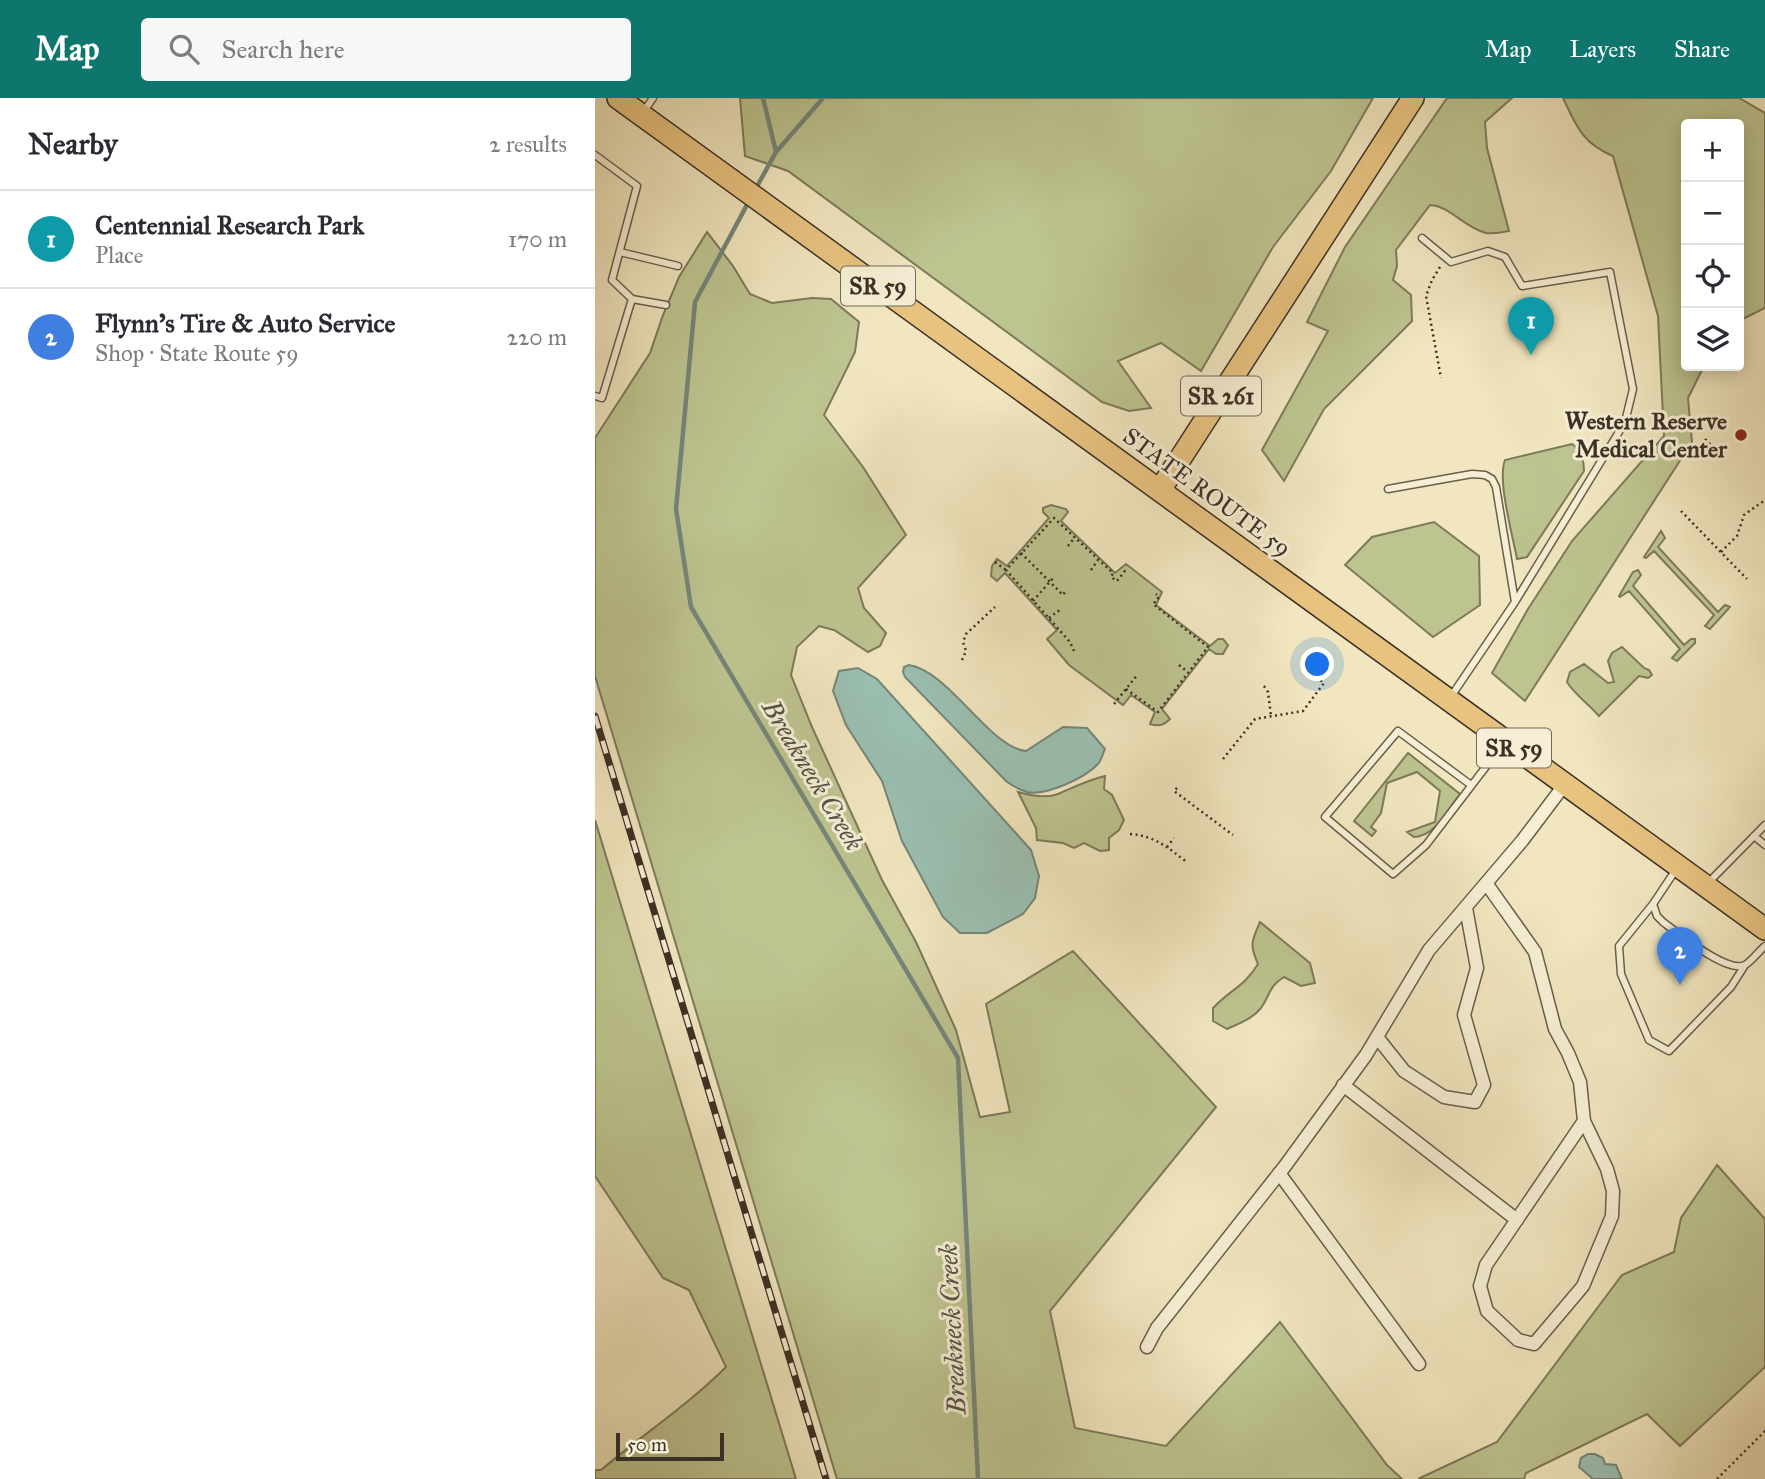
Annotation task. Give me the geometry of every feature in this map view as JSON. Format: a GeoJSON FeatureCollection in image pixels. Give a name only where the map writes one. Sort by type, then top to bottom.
{"type":"FeatureCollection","features":[{"type":"Feature","properties":{"kind":"main road","name":"STATE ROUTE 59"},"geometry":{"type":"LineString","coordinates":[[618,98],[647,106],[679,143],[1765,929]]}},
{"type":"Feature","properties":{"kind":"main road","name":"SR 261"},"geometry":{"type":"LineString","coordinates":[[1160,490],[1413,98]]}},
{"type":"Feature","properties":{"kind":"street"},"geometry":{"type":"LineString","coordinates":[[1147,1347],[1173,1306],[1279,1172],[1343,1085],[1377,1037],[1429,950],[1565,784]]}},
{"type":"Feature","properties":{"kind":"street"},"geometry":{"type":"LineString","coordinates":[[1486,883],[1535,952],[1555,1029],[1580,1082],[1584,1121],[1607,1169],[1612,1191],[1612,1216],[1583,1286],[1534,1344],[1518,1340],[1487,1311],[1480,1286],[1486,1265],[1584,1121]]}},
{"type":"Feature","properties":{"kind":"street"},"geometry":{"type":"LineString","coordinates":[[1377,1037],[1404,1071],[1444,1097],[1475,1102],[1484,1085],[1464,1015],[1477,968],[1466,908]]}},
{"type":"Feature","properties":{"kind":"street"},"geometry":{"type":"LineString","coordinates":[[1343,1085],[1517,1220]]}},
{"type":"Feature","properties":{"kind":"street"},"geometry":{"type":"LineString","coordinates":[[1279,1172],[1419,1364]]}},
{"type":"Feature","properties":{"kind":"lane"},"geometry":{"type":"LineString","coordinates":[[595,155],[637,186],[612,280],[632,299],[667,305]]}},
{"type":"Feature","properties":{"kind":"lane"},"geometry":{"type":"LineString","coordinates":[[619,220],[627,223]]}},
{"type":"Feature","properties":{"kind":"lane"},"geometry":{"type":"LineString","coordinates":[[1422,238],[1451,262],[1488,251],[1505,257],[1522,286],[1610,272],[1633,389],[1625,422],[1499,628],[1449,700]]}},
{"type":"Feature","properties":{"kind":"lane"},"geometry":{"type":"LineString","coordinates":[[620,252],[678,265]]}},
{"type":"Feature","properties":{"kind":"lane"},"geometry":{"type":"LineString","coordinates":[[595,396],[602,398],[632,299]]}},
{"type":"Feature","properties":{"kind":"lane"},"geometry":{"type":"LineString","coordinates":[[1388,489],[1472,474],[1485,475],[1492,479],[1515,602]]}},
{"type":"Feature","properties":{"kind":"lane"},"geometry":{"type":"LineString","coordinates":[[1471,785],[1398,731],[1325,817],[1393,874],[1426,845],[1505,741]]}},
{"type":"Feature","properties":{"kind":"lane"},"geometry":{"type":"LineString","coordinates":[[1705,886],[1765,825]]}},
{"type":"Feature","properties":{"kind":"lane"},"geometry":{"type":"LineString","coordinates":[[1754,835],[1765,845]]}},
{"type":"Feature","properties":{"kind":"lane"},"geometry":{"type":"LineString","coordinates":[[1678,866],[1653,904],[1619,946],[1621,974],[1649,1040],[1669,1051],[1731,987],[1745,965],[1765,946]]}},
{"type":"Feature","properties":{"kind":"lane"},"geometry":{"type":"LineString","coordinates":[[1653,904],[1657,916],[1680,935],[1721,962],[1735,967],[1745,965]]}},
{"type":"Feature","properties":{"kind":"path"},"geometry":{"type":"LineString","coordinates":[[1441,378],[1426,296],[1446,258]]}},
{"type":"Feature","properties":{"kind":"path"},"geometry":{"type":"LineString","coordinates":[[1705,439],[1724,459]]}},
{"type":"Feature","properties":{"kind":"path"},"geometry":{"type":"LineString","coordinates":[[1721,552],[1737,536],[1744,515],[1765,500]]}},
{"type":"Feature","properties":{"kind":"path"},"geometry":{"type":"LineString","coordinates":[[1681,511],[1747,579]]}},
{"type":"Feature","properties":{"kind":"path"},"geometry":{"type":"LineString","coordinates":[[1006,570],[1054,518],[1117,581],[1125,571],[1128,573]]}},
{"type":"Feature","properties":{"kind":"path"},"geometry":{"type":"LineString","coordinates":[[1068,546],[1075,537]]}},
{"type":"Feature","properties":{"kind":"path"},"geometry":{"type":"LineString","coordinates":[[1021,553],[1063,595],[1065,592]]}},
{"type":"Feature","properties":{"kind":"path"},"geometry":{"type":"LineString","coordinates":[[1091,570],[1098,560]]}},
{"type":"Feature","properties":{"kind":"path"},"geometry":{"type":"LineString","coordinates":[[995,562],[1006,570],[1049,618],[1070,642],[1074,651]]}},
{"type":"Feature","properties":{"kind":"path"},"geometry":{"type":"LineString","coordinates":[[1033,601],[1054,577]]}},
{"type":"Feature","properties":{"kind":"path"},"geometry":{"type":"LineString","coordinates":[[1126,689],[1158,712],[1208,647],[1153,604],[1159,597],[1156,594]]}},
{"type":"Feature","properties":{"kind":"path"},"geometry":{"type":"LineString","coordinates":[[962,660],[966,651],[963,642],[965,634],[995,607]]}},
{"type":"Feature","properties":{"kind":"path"},"geometry":{"type":"LineString","coordinates":[[1049,618],[1058,611],[1062,613]]}},
{"type":"Feature","properties":{"kind":"path"},"geometry":{"type":"LineString","coordinates":[[1179,665],[1188,672]]}},
{"type":"Feature","properties":{"kind":"path"},"geometry":{"type":"LineString","coordinates":[[1223,759],[1255,719],[1303,711],[1324,683],[1308,671]]}},
{"type":"Feature","properties":{"kind":"path"},"geometry":{"type":"LineString","coordinates":[[1114,704],[1138,674]]}},
{"type":"Feature","properties":{"kind":"path"},"geometry":{"type":"LineString","coordinates":[[1264,686],[1268,692],[1272,716]]}},
{"type":"Feature","properties":{"kind":"path"},"geometry":{"type":"LineString","coordinates":[[1177,788],[1174,791],[1196,810],[1233,835]]}},
{"type":"Feature","properties":{"kind":"path"},"geometry":{"type":"LineString","coordinates":[[1130,834],[1148,836],[1188,863]]}},
{"type":"Feature","properties":{"kind":"path"},"geometry":{"type":"LineString","coordinates":[[1167,847],[1174,838]]}},
{"type":"Feature","properties":{"kind":"path"},"geometry":{"type":"LineString","coordinates":[[1717,1479],[1765,1431]]}},
{"type":"Feature","properties":{"kind":"green space"},"geometry":{"type":"Polygon","coordinates":[[[740,98],[1373,98],[1331,171],[1273,247],[1201,371],[1161,343],[1118,361],[1151,408],[1129,411],[1102,402],[788,171],[745,156],[740,98]]]}},
{"type":"Feature","properties":{"kind":"green space"},"geometry":{"type":"Polygon","coordinates":[[[1447,98],[1512,98],[1485,122],[1487,148],[1509,231],[1486,233],[1471,227],[1444,209],[1430,205],[1396,250],[1397,266],[1393,280],[1411,295],[1412,321],[1324,409],[1284,481],[1262,450],[1328,331],[1307,322],[1345,247],[1447,98]]]}},
{"type":"Feature","properties":{"kind":"green space"},"geometry":{"type":"Polygon","coordinates":[[[1563,98],[1739,98],[1765,113],[1765,308],[1744,318],[1744,119],[1681,119],[1681,371],[1702,371],[1688,398],[1692,442],[1525,701],[1492,673],[1528,609],[1572,541],[1664,436],[1658,316],[1613,156],[1587,140],[1563,98]]]}},
{"type":"Feature","properties":{"kind":"green space"},"geometry":{"type":"Polygon","coordinates":[[[707,232],[750,294],[772,303],[812,298],[831,299],[859,322],[855,352],[824,415],[863,467],[906,535],[858,588],[864,608],[886,633],[880,646],[868,652],[834,630],[819,626],[797,647],[791,675],[882,880],[916,942],[956,1030],[980,1117],[1010,1112],[986,1004],[1073,951],[1216,1107],[1050,1311],[1075,1428],[1166,1446],[1280,1322],[1387,1465],[1402,1479],[837,1479],[595,676],[595,438],[650,353],[679,277],[707,232]]]}},
{"type":"Feature","properties":{"kind":"green space"},"geometry":{"type":"Polygon","coordinates":[[[1572,444],[1578,449],[1584,471],[1527,557],[1517,559],[1504,494],[1505,460],[1572,444]]]}},
{"type":"Feature","properties":{"kind":"green space"},"geometry":{"type":"Polygon","coordinates":[[[1051,505],[1066,509],[1068,512],[1061,521],[1115,573],[1126,564],[1162,592],[1156,605],[1210,646],[1218,639],[1223,639],[1228,645],[1223,654],[1216,654],[1209,649],[1162,709],[1170,719],[1163,724],[1150,724],[1155,712],[1131,695],[1123,705],[1069,665],[1047,639],[1057,630],[1005,573],[997,581],[991,576],[992,566],[997,559],[1007,566],[1049,518],[1043,508],[1051,505]]]}},
{"type":"Feature","properties":{"kind":"green space"},"geometry":{"type":"Polygon","coordinates":[[[1434,522],[1479,556],[1480,605],[1433,637],[1345,565],[1372,537],[1434,522]]]}},
{"type":"Feature","properties":{"kind":"green space"},"geometry":{"type":"Polygon","coordinates":[[[1661,531],[1665,538],[1658,547],[1718,612],[1725,605],[1730,607],[1710,629],[1705,626],[1714,615],[1654,551],[1644,557],[1661,531]]]}},
{"type":"Feature","properties":{"kind":"green space"},"geometry":{"type":"Polygon","coordinates":[[[1638,570],[1641,575],[1633,586],[1684,645],[1695,639],[1695,643],[1677,661],[1672,658],[1680,649],[1629,591],[1619,596],[1633,572],[1638,570]]]}},
{"type":"Feature","properties":{"kind":"green space"},"geometry":{"type":"Polygon","coordinates":[[[1622,647],[1652,675],[1648,678],[1639,676],[1599,716],[1567,682],[1570,672],[1584,664],[1608,683],[1614,682],[1608,661],[1612,653],[1622,647]]]}},
{"type":"Feature","properties":{"kind":"green space"},"geometry":{"type":"Polygon","coordinates":[[[1408,753],[1460,794],[1435,827],[1422,836],[1414,837],[1407,832],[1435,822],[1440,791],[1417,772],[1387,783],[1381,813],[1371,827],[1376,831],[1372,836],[1354,821],[1408,753]]]}},
{"type":"Feature","properties":{"kind":"green space"},"geometry":{"type":"Polygon","coordinates":[[[1105,776],[1104,789],[1112,795],[1124,820],[1119,830],[1109,838],[1109,850],[1100,851],[1084,843],[1074,848],[1063,843],[1037,840],[1036,828],[1018,792],[1048,796],[1105,776]]]}},
{"type":"Feature","properties":{"kind":"green space"},"geometry":{"type":"Polygon","coordinates":[[[595,820],[796,1479],[595,1479],[595,1470],[601,1470],[726,1367],[689,1290],[663,1278],[595,1176],[595,820]]]}},
{"type":"Feature","properties":{"kind":"green space"},"geometry":{"type":"Polygon","coordinates":[[[1260,922],[1310,963],[1315,983],[1301,986],[1284,977],[1272,988],[1257,1012],[1227,1029],[1213,1021],[1213,1008],[1248,978],[1258,964],[1253,943],[1260,922]]]}},
{"type":"Feature","properties":{"kind":"green space"},"geometry":{"type":"Polygon","coordinates":[[[1717,1165],[1765,1219],[1765,1367],[1680,1446],[1647,1414],[1526,1473],[1524,1479],[1418,1479],[1497,1442],[1622,1275],[1674,1252],[1681,1218],[1717,1165]]]}},
{"type":"Feature","properties":{"kind":"shaded area"},"geometry":{"type":"Polygon","coordinates":[[[909,665],[924,670],[939,681],[1012,747],[1026,751],[1063,727],[1087,728],[1105,749],[1100,761],[1084,775],[1054,789],[1035,793],[1017,788],[1007,782],[905,677],[904,667],[909,665]]]}},
{"type":"Feature","properties":{"kind":"shaded area"},"geometry":{"type":"Polygon","coordinates":[[[858,668],[877,679],[1031,850],[1039,876],[1035,898],[1023,914],[987,933],[960,933],[943,917],[902,841],[882,781],[846,725],[833,691],[839,671],[858,668]]]}},
{"type":"Feature","properties":{"kind":"shaded area"},"geometry":{"type":"Polygon","coordinates":[[[1588,1454],[1603,1458],[1605,1464],[1616,1465],[1622,1479],[1593,1479],[1579,1467],[1581,1458],[1588,1454]]]}},
{"type":"Feature","properties":{"kind":"waterway","name":"Breakneck Creek"},"geometry":{"type":"LineString","coordinates":[[763,98],[776,152]]}},
{"type":"Feature","properties":{"kind":"waterway"},"geometry":{"type":"LineString","coordinates":[[755,190],[776,152],[823,98]]}},
{"type":"Feature","properties":{"kind":"waterway","name":"Breakneck Creek"},"geometry":{"type":"LineString","coordinates":[[749,201],[695,302],[676,509],[691,607],[958,1058],[978,1479]]}},
{"type":"Feature","properties":{"kind":"railway"},"geometry":{"type":"LineString","coordinates":[[595,716],[826,1479]]}},
{"type":"Feature","properties":{"kind":"place","name":"Centennial Research Park"},"geometry":{"type":"Point","coordinates":[1531,355]}},
{"type":"Feature","properties":{"kind":"place","name":"Western Reserve Medical Center"},"geometry":{"type":"Point","coordinates":[1741,435]}},
{"type":"Feature","properties":{"kind":"place","name":"Flynn's Tire & Auto Service"},"geometry":{"type":"Point","coordinates":[1680,985]}}]}
